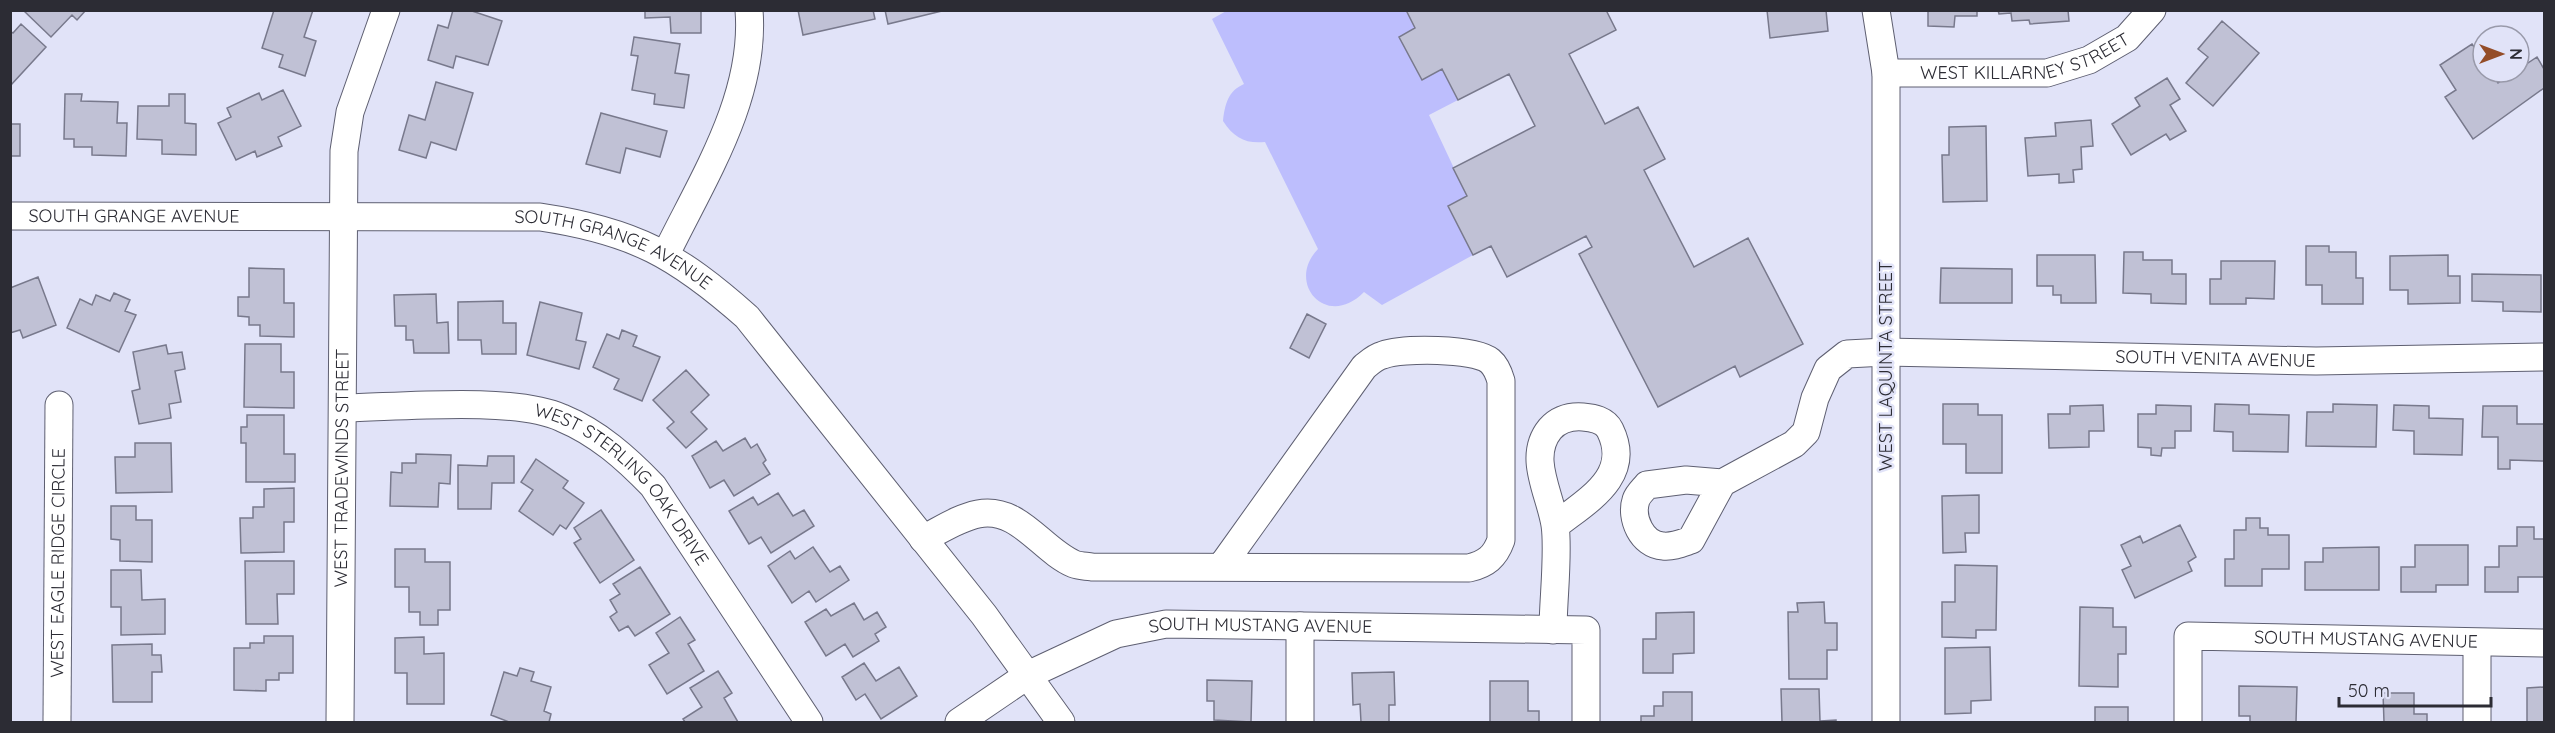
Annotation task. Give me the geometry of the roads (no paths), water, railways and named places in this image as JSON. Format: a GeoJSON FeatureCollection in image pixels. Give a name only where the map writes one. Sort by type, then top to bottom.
{"type":"FeatureCollection","features":[{"type":"Feature","properties":{"kind":"street","name":"WEST TRADEWINDS STREET"},"geometry":{"type":"LineString","coordinates":[[340,723],[344,151],[350,112],[386,10]]}},
{"type":"Feature","properties":{"kind":"street"},"geometry":{"type":"LineString","coordinates":[[666,254],[724,135],[742,86],[751,36],[749,10]]}},
{"type":"Feature","properties":{"kind":"street","name":"WEST LAQUINTA STREET"},"geometry":{"type":"LineString","coordinates":[[1876,10],[1886,73],[1886,723]]}},
{"type":"Feature","properties":{"kind":"street","name":"WEST KILLARNEY STREET"},"geometry":{"type":"LineString","coordinates":[[1886,73],[2047,73],[2089,60],[2127,38],[2152,10]]}},
{"type":"Feature","properties":{"kind":"street","name":"SOUTH GRANGE AVENUE"},"geometry":{"type":"LineString","coordinates":[[10,216],[540,217],[592,226],[666,254],[703,278],[747,317],[1028,675],[1060,723]]}},
{"type":"Feature","properties":{"kind":"street"},"geometry":{"type":"LineString","coordinates":[[923,539],[961,519],[980,514],[1000,515],[1019,523],[1075,565],[1221,567],[1469,568],[1482,565],[1497,551],[1501,540],[1501,381],[1497,370],[1490,361],[1468,352],[1398,352],[1374,359],[1364,367],[1221,567]]}},
{"type":"Feature","properties":{"kind":"street","name":"SOUTH VENITA AVENUE"},"geometry":{"type":"LineString","coordinates":[[1722,483],[1794,444],[1806,432],[1815,398],[1828,369],[1847,354],[1885,352],[2316,361],[2544,357]]}},
{"type":"Feature","properties":{"kind":"street","name":"WEST EAGLE RIDGE CIRCLE"},"geometry":{"type":"LineString","coordinates":[[57,723],[59,405]]}},
{"type":"Feature","properties":{"kind":"street","name":"WEST STERLING OAK DRIVE"},"geometry":{"type":"LineString","coordinates":[[344,408],[476,406],[525,408],[560,417],[591,433],[626,458],[653,486],[808,723]]}},
{"type":"Feature","properties":{"kind":"street"},"geometry":{"type":"LineString","coordinates":[[1553,630],[1555,526]]}},
{"type":"Feature","properties":{"kind":"street","name":"SOUTH MUSTANG AVENUE"},"geometry":{"type":"LineString","coordinates":[[959,723],[1028,675],[1116,634],[1166,624],[1586,630],[1586,723]]}},
{"type":"Feature","properties":{"kind":"street"},"geometry":{"type":"LineString","coordinates":[[1300,626],[1300,723]]}},
{"type":"Feature","properties":{"kind":"street","name":"SOUTH MUSTANG AVENUE"},"geometry":{"type":"LineString","coordinates":[[2188,723],[2188,636],[2477,644],[2544,643]]}},
{"type":"Feature","properties":{"kind":"street"},"geometry":{"type":"LineString","coordinates":[[2477,644],[2477,723]]}}]}
